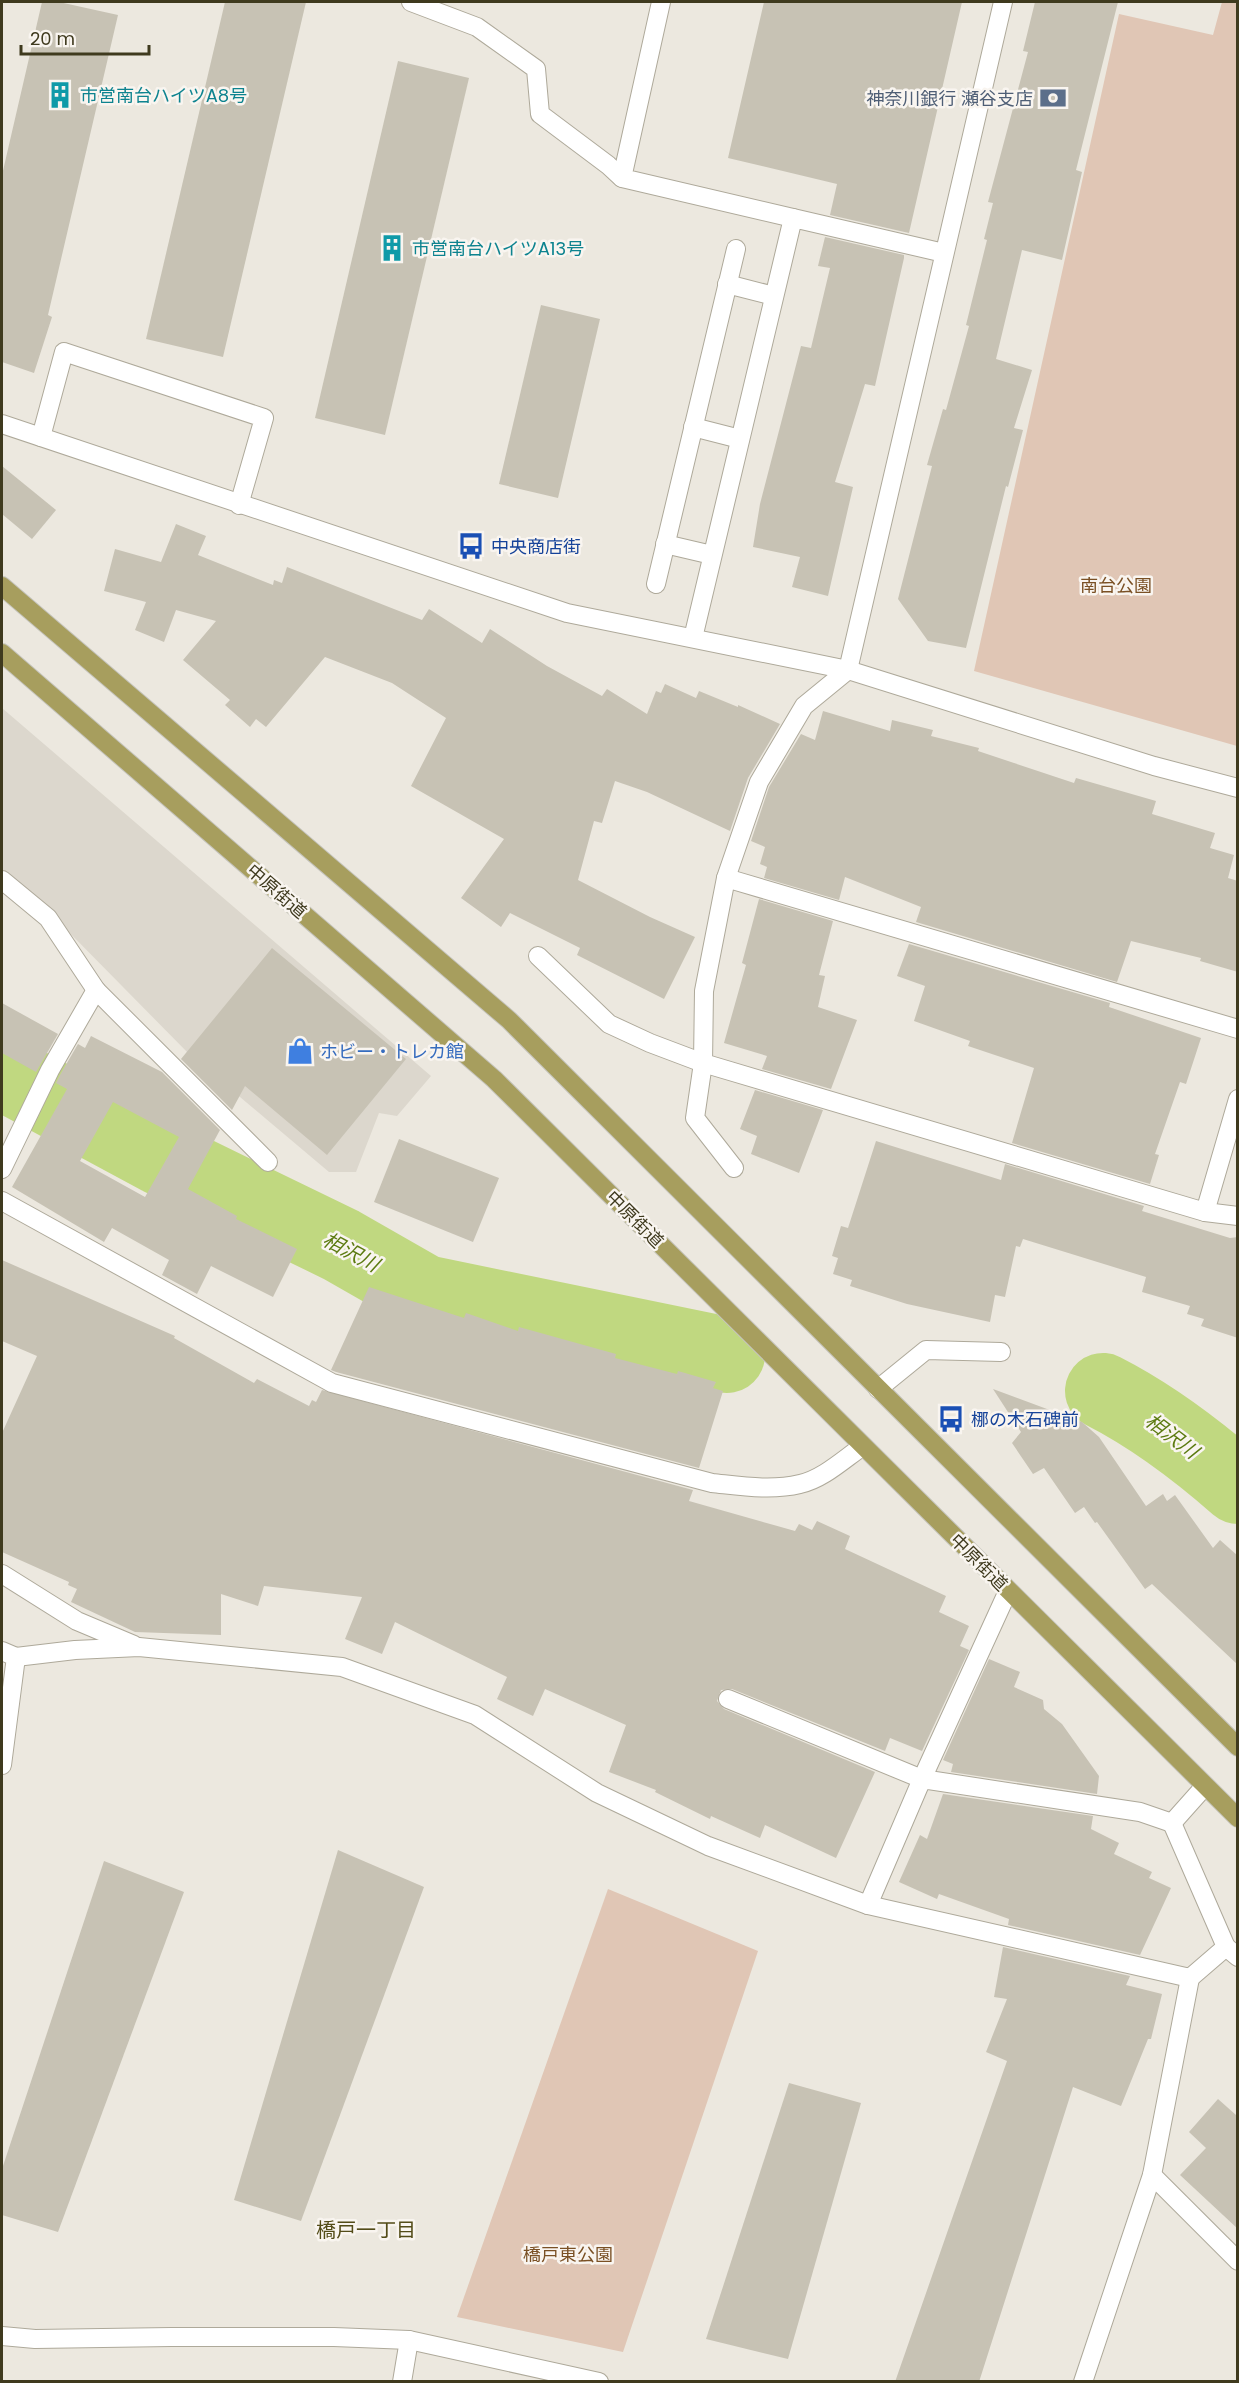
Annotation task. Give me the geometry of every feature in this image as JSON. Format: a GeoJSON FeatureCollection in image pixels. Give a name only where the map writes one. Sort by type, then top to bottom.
{"type":"FeatureCollection","features":[{"type":"Feature","properties":{"kind":"main road"},"geometry":{"type":"LineString","coordinates":[[2,586],[509,1020],[1238,1747]]}},
{"type":"Feature","properties":{"kind":"main road","name":"中原街道"},"geometry":{"type":"LineString","coordinates":[[2,653],[494,1079],[1238,1818]]}},
{"type":"Feature","properties":{"kind":"street"},"geometry":{"type":"LineString","coordinates":[[411,2],[477,27],[536,69],[540,114],[622,178],[944,253]]}},
{"type":"Feature","properties":{"kind":"street"},"geometry":{"type":"LineString","coordinates":[[622,178],[661,2]]}},
{"type":"Feature","properties":{"kind":"street"},"geometry":{"type":"LineString","coordinates":[[734,1168],[695,1118],[703,1063],[704,991],[726,878],[759,782],[804,706],[848,670],[1002,2]]}},
{"type":"Feature","properties":{"kind":"street"},"geometry":{"type":"LineString","coordinates":[[693,638],[794,218]]}},
{"type":"Feature","properties":{"kind":"street"},"geometry":{"type":"LineString","coordinates":[[656,584],[736,249]]}},
{"type":"Feature","properties":{"kind":"street"},"geometry":{"type":"LineString","coordinates":[[727,284],[774,296]]}},
{"type":"Feature","properties":{"kind":"street"},"geometry":{"type":"LineString","coordinates":[[41,437],[64,352],[264,418],[238,505]]}},
{"type":"Feature","properties":{"kind":"street"},"geometry":{"type":"LineString","coordinates":[[2,424],[238,505],[567,613],[848,670],[1154,766],[1238,788]]}},
{"type":"Feature","properties":{"kind":"street"},"geometry":{"type":"LineString","coordinates":[[693,427],[740,440]]}},
{"type":"Feature","properties":{"kind":"street"},"geometry":{"type":"LineString","coordinates":[[665,544],[712,555]]}},
{"type":"Feature","properties":{"kind":"street"},"geometry":{"type":"LineString","coordinates":[[726,878],[1238,1029]]}},
{"type":"Feature","properties":{"kind":"street"},"geometry":{"type":"LineString","coordinates":[[2,880],[48,918],[96,990],[267,1162]]}},
{"type":"Feature","properties":{"kind":"street"},"geometry":{"type":"LineString","coordinates":[[538,956],[609,1024],[650,1043],[703,1063],[1205,1212],[1238,1216]]}},
{"type":"Feature","properties":{"kind":"street"},"geometry":{"type":"LineString","coordinates":[[2,1169],[50,1070],[96,990]]}},
{"type":"Feature","properties":{"kind":"street"},"geometry":{"type":"LineString","coordinates":[[1205,1212],[1238,1099]]}},
{"type":"Feature","properties":{"kind":"street"},"geometry":{"type":"LineString","coordinates":[[2,1201],[332,1383],[712,1484],[768,1488],[801,1484],[833,1467],[863,1446]]}},
{"type":"Feature","properties":{"kind":"street"},"geometry":{"type":"LineString","coordinates":[[878,1389],[926,1350],[1001,1352]]}},
{"type":"Feature","properties":{"kind":"street"},"geometry":{"type":"LineString","coordinates":[[2,1574],[77,1621],[139,1647]]}},
{"type":"Feature","properties":{"kind":"street"},"geometry":{"type":"LineString","coordinates":[[868,1905],[922,1779],[1008,1591]]}},
{"type":"Feature","properties":{"kind":"street"},"geometry":{"type":"LineString","coordinates":[[2,1765],[9,1654],[139,1647],[342,1667],[475,1715],[597,1793],[708,1846],[868,1905],[1190,1978],[1232,1952],[1172,1823],[1140,1812],[922,1779],[728,1699]]}},
{"type":"Feature","properties":{"kind":"street"},"geometry":{"type":"LineString","coordinates":[[1172,1823],[1205,1786]]}},
{"type":"Feature","properties":{"kind":"street"},"geometry":{"type":"LineString","coordinates":[[1083,2382],[1152,2175],[1190,1978]]}},
{"type":"Feature","properties":{"kind":"street"},"geometry":{"type":"LineString","coordinates":[[1152,2175],[1238,2261]]}},
{"type":"Feature","properties":{"kind":"street"},"geometry":{"type":"LineString","coordinates":[[2,2336],[35,2338],[322,2337],[409,2340],[599,2382]]}},
{"type":"Feature","properties":{"kind":"street"},"geometry":{"type":"LineString","coordinates":[[402,2382],[409,2340]]}},
{"type":"Feature","properties":{"kind":"shaded area"},"geometry":{"type":"Polygon","coordinates":[[[2,708],[431,1076],[397,1116],[379,1113],[356,1172],[329,1172],[189,1054],[56,919],[2,869],[2,708]]]}},
{"type":"Feature","properties":{"kind":"green space","name":"南台公園"},"geometry":{"type":"Polygon","coordinates":[[[1222,2],[1238,2],[1237,746],[974,671],[1119,14],[1213,35],[1222,2]]]}},
{"type":"Feature","properties":{"kind":"green space","name":"橋戸東公園"},"geometry":{"type":"Polygon","coordinates":[[[608,1889],[758,1951],[623,2352],[457,2317],[608,1889]]]}},
{"type":"Feature","properties":{"kind":"building","name":"市営南台ハイツA8号"},"geometry":{"type":"Polygon","coordinates":[[[42,2],[59,2],[118,15],[48,315],[52,317],[34,373],[2,362],[2,175],[42,2]]]}},
{"type":"Feature","properties":{"kind":"building"},"geometry":{"type":"Polygon","coordinates":[[[225,2],[306,2],[223,357],[146,339],[225,2]]]}},
{"type":"Feature","properties":{"kind":"building"},"geometry":{"type":"Polygon","coordinates":[[[764,2],[962,2],[909,233],[830,215],[837,184],[728,158],[764,2]]]}},
{"type":"Feature","properties":{"kind":"building"},"geometry":{"type":"Polygon","coordinates":[[[1035,2],[1118,2],[1076,170],[1082,172],[1062,260],[1022,250],[996,359],[1032,370],[1014,428],[1023,430],[1008,487],[1006,486],[966,648],[928,641],[898,599],[932,466],[927,465],[943,409],[946,410],[969,326],[966,325],[987,240],[984,239],[993,203],[988,202],[1028,52],[1023,51],[1035,2]]]}},
{"type":"Feature","properties":{"kind":"building","name":"市営南台ハイツA13号"},"geometry":{"type":"Polygon","coordinates":[[[398,61],[469,78],[385,435],[315,418],[398,61]]]}},
{"type":"Feature","properties":{"kind":"building"},"geometry":{"type":"Polygon","coordinates":[[[825,237],[904,255],[875,386],[865,384],[835,482],[853,487],[828,596],[792,587],[800,557],[753,547],[760,504],[801,346],[811,348],[830,268],[818,266],[825,237]]]}},
{"type":"Feature","properties":{"kind":"building"},"geometry":{"type":"Polygon","coordinates":[[[541,305],[600,319],[558,498],[499,484],[541,305]]]}},
{"type":"Feature","properties":{"kind":"building"},"geometry":{"type":"Polygon","coordinates":[[[2,466],[56,510],[32,539],[2,514],[2,466]]]}},
{"type":"Feature","properties":{"kind":"building"},"geometry":{"type":"Polygon","coordinates":[[[176,524],[206,536],[198,555],[273,585],[274,580],[282,583],[287,567],[422,620],[429,609],[482,643],[490,629],[547,666],[602,696],[607,689],[647,714],[656,691],[661,693],[665,684],[696,698],[699,691],[780,724],[748,778],[730,831],[647,792],[615,781],[602,823],[594,821],[578,880],[695,937],[664,999],[577,955],[580,948],[510,913],[501,927],[461,898],[504,839],[411,786],[446,718],[392,683],[325,657],[266,727],[256,719],[250,727],[225,705],[230,700],[183,660],[216,621],[176,610],[164,642],[135,630],[146,602],[104,591],[115,549],[161,562],[176,524]]]}},
{"type":"Feature","properties":{"kind":"building"},"geometry":{"type":"Polygon","coordinates":[[[823,711],[890,731],[892,720],[933,730],[931,736],[979,748],[978,751],[1074,783],[1076,778],[1156,801],[1152,814],[1215,833],[1210,848],[1234,855],[1228,878],[1238,881],[1238,972],[1200,961],[1201,958],[1131,941],[1117,982],[916,922],[921,907],[845,877],[839,900],[764,878],[767,867],[760,864],[765,847],[751,841],[769,787],[801,734],[815,740],[823,711]]]}},
{"type":"Feature","properties":{"kind":"building"},"geometry":{"type":"Polygon","coordinates":[[[759,899],[833,921],[819,975],[825,976],[818,1007],[857,1020],[831,1089],[762,1069],[767,1056],[724,1043],[746,965],[742,963],[759,899]]]}},
{"type":"Feature","properties":{"kind":"building"},"geometry":{"type":"Polygon","coordinates":[[[909,944],[1110,1003],[1109,1007],[1201,1038],[1186,1084],[1180,1082],[1155,1154],[1159,1155],[1150,1184],[1012,1143],[1034,1068],[968,1046],[970,1041],[914,1021],[925,986],[897,976],[909,944]]]}},
{"type":"Feature","properties":{"kind":"building","name":"ホビー・トレカ館"},"geometry":{"type":"Polygon","coordinates":[[[272,948],[406,1059],[327,1155],[245,1086],[232,1110],[181,1059],[272,948]]]}},
{"type":"Feature","properties":{"kind":"building"},"geometry":{"type":"Polygon","coordinates":[[[2,1003],[58,1034],[36,1072],[2,1053],[2,1003]]]}},
{"type":"Feature","properties":{"kind":"building"},"geometry":{"type":"Polygon","coordinates":[[[91,1036],[162,1072],[220,1130],[188,1189],[237,1216],[236,1219],[297,1249],[273,1297],[211,1266],[197,1294],[162,1275],[169,1260],[112,1228],[104,1242],[12,1187],[67,1089],[56,1083],[60,1075],[78,1044],[85,1048],[91,1036]],[[113,1102],[80,1161],[145,1197],[179,1137],[113,1102]]]}},
{"type":"Feature","properties":{"kind":"building"},"geometry":{"type":"Polygon","coordinates":[[[755,1090],[823,1110],[799,1173],[751,1154],[757,1136],[740,1129],[755,1090]]]}},
{"type":"Feature","properties":{"kind":"building"},"geometry":{"type":"Polygon","coordinates":[[[399,1139],[499,1178],[473,1242],[374,1202],[399,1139]]]}},
{"type":"Feature","properties":{"kind":"building"},"geometry":{"type":"Polygon","coordinates":[[[876,1141],[1001,1180],[1005,1164],[1144,1206],[1142,1211],[1230,1238],[1238,1237],[1238,1338],[1201,1326],[1204,1319],[1187,1314],[1190,1306],[1142,1292],[1146,1277],[1023,1239],[1020,1247],[1016,1246],[1005,1297],[995,1295],[990,1322],[907,1304],[850,1286],[852,1280],[833,1274],[838,1258],[832,1256],[841,1226],[848,1228],[876,1141]]]}},
{"type":"Feature","properties":{"kind":"building"},"geometry":{"type":"Polygon","coordinates":[[[2,1260],[175,1336],[174,1338],[254,1383],[257,1379],[309,1406],[312,1400],[316,1402],[322,1390],[693,1490],[689,1501],[795,1531],[799,1524],[812,1530],[817,1521],[850,1536],[845,1549],[946,1596],[939,1612],[969,1626],[960,1646],[969,1650],[922,1751],[890,1738],[885,1751],[732,1689],[721,1690],[717,1701],[724,1709],[875,1772],[836,1858],[765,1825],[760,1838],[711,1816],[710,1819],[655,1792],[656,1790],[609,1772],[626,1725],[545,1689],[533,1716],[497,1699],[507,1677],[395,1622],[382,1654],[345,1639],[362,1597],[264,1586],[258,1606],[221,1594],[221,1635],[135,1632],[71,1602],[77,1589],[68,1585],[69,1582],[2,1552],[2,1433],[37,1356],[2,1341],[2,1260]]]}},
{"type":"Feature","properties":{"kind":"building"},"geometry":{"type":"Polygon","coordinates":[[[369,1287],[464,1318],[466,1313],[518,1331],[519,1327],[616,1354],[615,1358],[677,1374],[678,1371],[716,1382],[713,1388],[723,1391],[699,1468],[331,1370],[369,1287]]]}},
{"type":"Feature","properties":{"kind":"building"},"geometry":{"type":"Polygon","coordinates":[[[993,1389],[1082,1422],[1099,1437],[1146,1506],[1163,1494],[1167,1501],[1175,1495],[1213,1548],[1220,1540],[1238,1556],[1238,1665],[1152,1584],[1145,1589],[1097,1522],[1095,1523],[1084,1507],[1075,1513],[1044,1468],[1033,1474],[1012,1443],[1021,1432],[993,1389]]]}},
{"type":"Feature","properties":{"kind":"building"},"geometry":{"type":"Polygon","coordinates":[[[989,1659],[1020,1672],[1014,1687],[1043,1700],[1044,1709],[1062,1724],[1099,1776],[1097,1794],[951,1772],[953,1764],[943,1760],[989,1659]]]}},
{"type":"Feature","properties":{"kind":"building"},"geometry":{"type":"Polygon","coordinates":[[[943,1794],[1093,1816],[1091,1829],[1119,1843],[1114,1854],[1152,1872],[1149,1878],[1171,1888],[1140,1955],[1008,1925],[1009,1919],[939,1894],[937,1899],[899,1882],[920,1835],[927,1839],[943,1794]]]}},
{"type":"Feature","properties":{"kind":"building"},"geometry":{"type":"Polygon","coordinates":[[[338,1850],[424,1887],[301,2221],[234,2200],[338,1850]]]}},
{"type":"Feature","properties":{"kind":"building"},"geometry":{"type":"Polygon","coordinates":[[[104,1861],[184,1892],[58,2232],[2,2215],[2,2169],[104,1861]]]}},
{"type":"Feature","properties":{"kind":"building"},"geometry":{"type":"Polygon","coordinates":[[[1003,1947],[1130,1976],[1126,1985],[1162,1994],[1151,2039],[1148,2039],[1121,2106],[1073,2087],[979,2382],[895,2382],[1007,2061],[986,2052],[1007,1999],[994,1997],[1003,1947]]]}},
{"type":"Feature","properties":{"kind":"building"},"geometry":{"type":"Polygon","coordinates":[[[789,2083],[861,2103],[788,2359],[706,2339],[789,2083]]]}},
{"type":"Feature","properties":{"kind":"building"},"geometry":{"type":"Polygon","coordinates":[[[1218,2099],[1236,2115],[1238,2114],[1238,2229],[1180,2175],[1206,2148],[1189,2132],[1218,2099]]]}},
{"type":"Feature","properties":{"kind":"waterway","name":"相沢川"},"geometry":{"type":"LineString","coordinates":[[2,1072],[160,1157],[341,1245],[425,1293],[727,1355]]}},
{"type":"Feature","properties":{"kind":"waterway","name":"相沢川"},"geometry":{"type":"LineString","coordinates":[[1103,1391],[1174,1434],[1238,1486]]}},
{"type":"Feature","properties":{"kind":"place","name":"市営南台ハイツA8号"},"geometry":{"type":"Point","coordinates":[60,95]}},
{"type":"Feature","properties":{"kind":"place","name":"神奈川銀行 瀬谷支店"},"geometry":{"type":"Point","coordinates":[1053,98]}},
{"type":"Feature","properties":{"kind":"place","name":"市営南台ハイツA13号"},"geometry":{"type":"Point","coordinates":[392,248]}},
{"type":"Feature","properties":{"kind":"place","name":"中央商店街"},"geometry":{"type":"Point","coordinates":[471,546]}},
{"type":"Feature","properties":{"kind":"place","name":"ホビー・トレカ館"},"geometry":{"type":"Point","coordinates":[300,1051]}},
{"type":"Feature","properties":{"kind":"place","name":"梛の木石碑前"},"geometry":{"type":"Point","coordinates":[951,1419]}},
{"type":"Feature","properties":{"kind":"district","name":"橋戸一丁目"},"geometry":{"type":"Point","coordinates":[366,2230]}}]}
